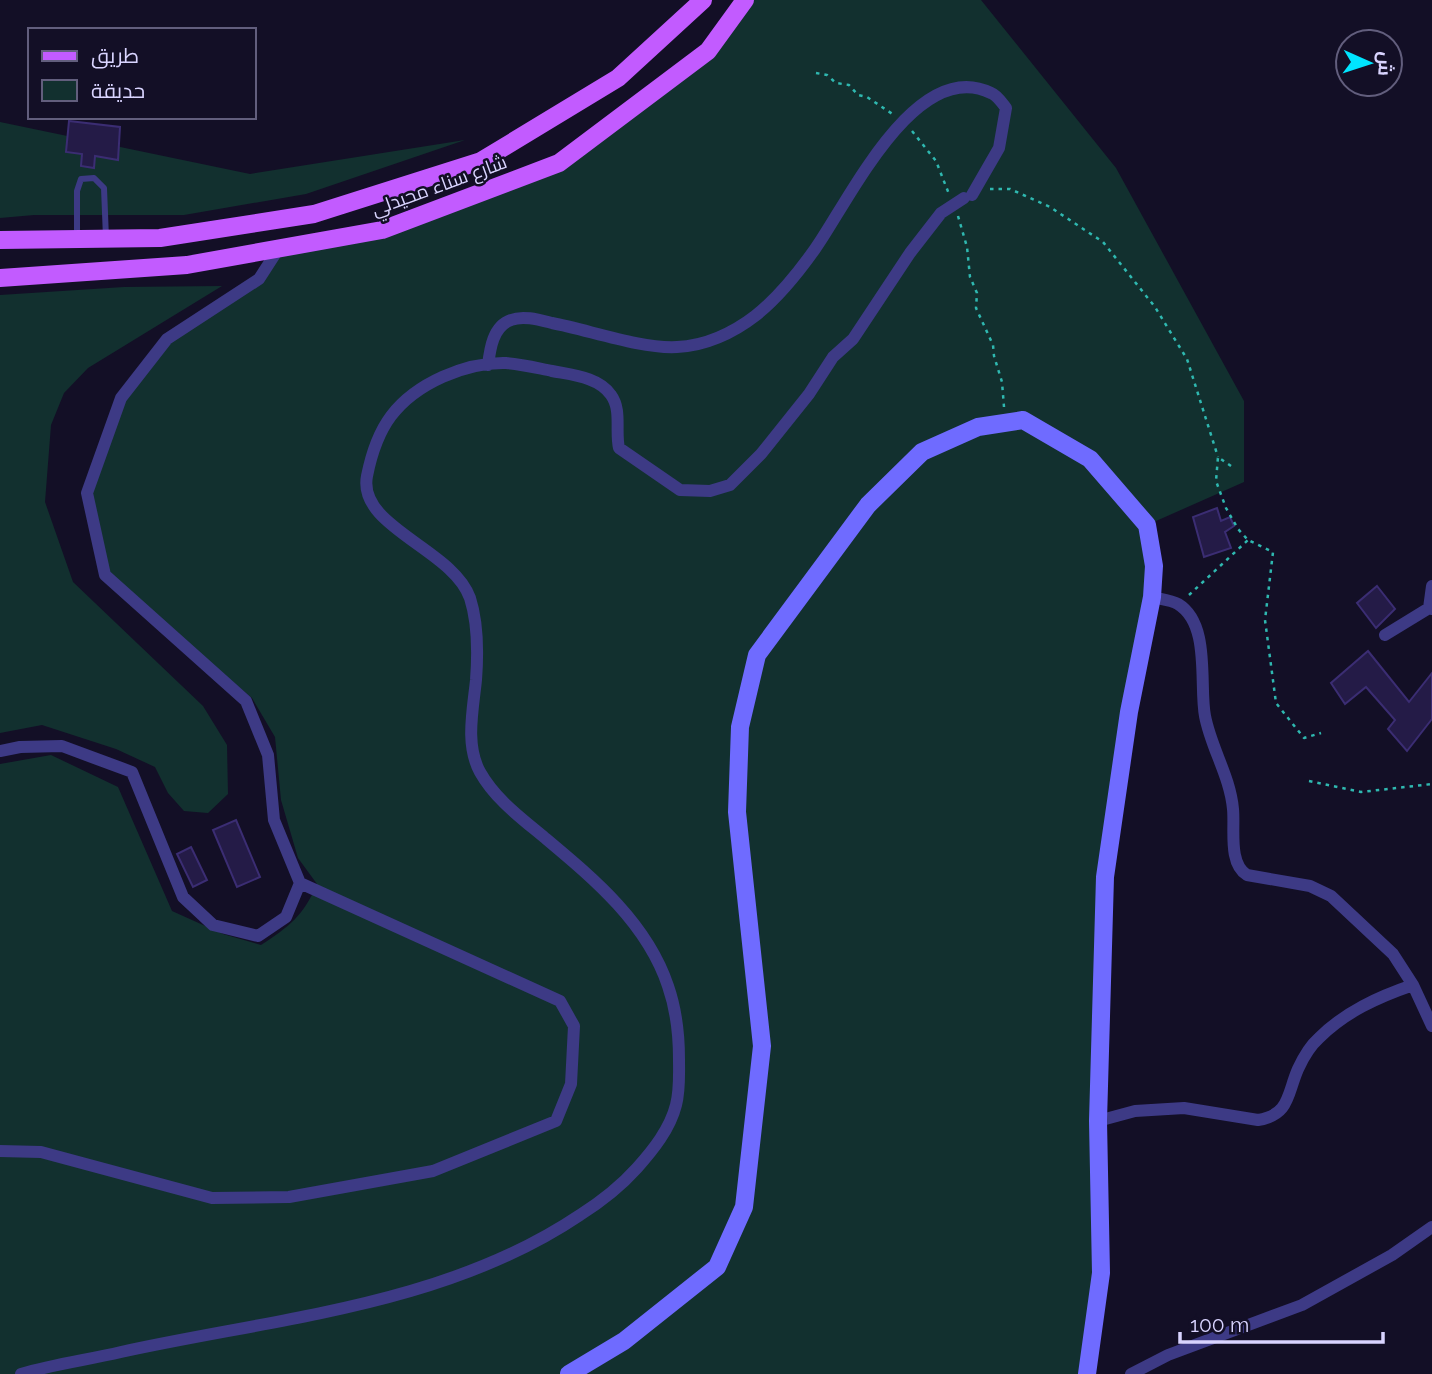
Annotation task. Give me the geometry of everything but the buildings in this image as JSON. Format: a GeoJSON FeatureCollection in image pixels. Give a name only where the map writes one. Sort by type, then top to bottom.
{"type":"FeatureCollection","features":[{"type":"Feature","properties":{"kind":"main road","name":"شارع سناء محيدلي"},"geometry":{"type":"LineString","coordinates":[[0,240],[160,238],[314,214],[481,161],[618,78],[703,0]]}},
{"type":"Feature","properties":{"kind":"main road","name":"شارع سناء محيدلي"},"geometry":{"type":"LineString","coordinates":[[0,278],[187,265],[382,230],[559,163],[708,51],[745,0]]}},
{"type":"Feature","properties":{"kind":"street"},"geometry":{"type":"LineString","coordinates":[[21,1374],[48,1365],[331,1310],[454,1276],[534,1244],[612,1193],[643,1161],[671,1121],[679,1090],[679,1041],[670,991],[658,960],[638,928],[620,907],[570,859],[508,806],[478,768],[471,736],[477,659],[475,625],[468,591],[440,558],[389,523],[371,503],[366,493],[374,452],[392,415],[406,400],[433,382],[460,371],[506,363],[578,376],[601,385],[615,401],[619,449],[680,491],[692,492],[730,485],[789,421],[833,357],[860,330],[871,309],[941,213],[963,199],[999,148],[1006,108],[993,93],[969,87],[951,88],[916,108],[886,140],[816,248],[793,277],[772,301],[739,327],[702,344],[674,348],[536,319],[512,319],[504,323],[492,340],[488,365]]}},
{"type":"Feature","properties":{"kind":"street"},"geometry":{"type":"LineString","coordinates":[[0,1151],[41,1152],[212,1198],[289,1197],[433,1171],[556,1121],[571,1084],[574,1026],[560,1001],[300,883],[274,820],[268,755],[246,701],[105,575],[87,493],[121,398],[167,339],[259,279],[279,248]]}},
{"type":"Feature","properties":{"kind":"street"},"geometry":{"type":"LineString","coordinates":[[569,1374],[624,1341],[716,1267],[744,1207],[762,1046],[737,812],[740,727],[757,654],[867,505],[922,452],[978,427],[1023,420],[1090,459],[1147,525],[1154,566],[1152,597],[1129,712],[1105,877],[1098,1121],[1101,1273],[1087,1374]]}},
{"type":"Feature","properties":{"kind":"street"},"geometry":{"type":"LineString","coordinates":[[1385,635],[1431,609],[1432,586]]}},
{"type":"Feature","properties":{"kind":"street"},"geometry":{"type":"LineString","coordinates":[[1152,597],[1178,604],[1191,617],[1199,641],[1205,715],[1231,793],[1237,865],[1247,875],[1320,889],[1393,954],[1413,985],[1432,1026]]}},
{"type":"Feature","properties":{"kind":"street"},"geometry":{"type":"LineString","coordinates":[[4,747],[62,746],[132,772],[183,897],[213,925],[258,936],[286,917],[300,883]]}},
{"type":"Feature","properties":{"kind":"street"},"geometry":{"type":"LineString","coordinates":[[1098,1121],[1135,1111],[1184,1108],[1258,1121],[1267,1119],[1286,1104],[1297,1072],[1317,1039],[1360,1007],[1413,985]]}},
{"type":"Feature","properties":{"kind":"street"},"geometry":{"type":"LineString","coordinates":[[1130,1374],[1168,1355],[1302,1305],[1392,1255],[1432,1227]]}},
{"type":"Feature","properties":{"kind":"lane"},"geometry":{"type":"LineString","coordinates":[[77,239],[77,191],[80,179],[94,178],[104,188],[106,239]]}},
{"type":"Feature","properties":{"kind":"path"},"geometry":{"type":"LineString","coordinates":[[816,73],[827,75],[836,83],[849,85],[858,94],[885,108],[902,122],[917,136],[963,199],[970,277],[976,293],[976,308],[993,345],[1002,382],[1004,407]]}},
{"type":"Feature","properties":{"kind":"path"},"geometry":{"type":"LineString","coordinates":[[963,199],[988,189],[1010,189],[1050,208],[1103,242],[1156,307],[1187,359],[1219,457],[1216,481],[1226,509],[1248,540],[1273,552],[1265,620],[1276,703],[1304,737],[1321,733]]}},
{"type":"Feature","properties":{"kind":"path"},"geometry":{"type":"LineString","coordinates":[[1219,457],[1231,466]]}},
{"type":"Feature","properties":{"kind":"path"},"geometry":{"type":"LineString","coordinates":[[1178,604],[1248,540]]}},
{"type":"Feature","properties":{"kind":"path"},"geometry":{"type":"LineString","coordinates":[[1309,780],[1361,793],[1432,784]]}},
{"type":"Feature","properties":{"kind":"green space"},"geometry":{"type":"Polygon","coordinates":[[[745,0],[981,0],[1116,168],[1244,401],[1244,482],[1147,525],[1151,554],[1105,877],[1101,1273],[1087,1374],[0,1374],[0,764],[51,755],[118,787],[172,911],[223,934],[261,945],[295,919],[307,904],[317,884],[298,858],[281,800],[275,737],[252,698],[105,575],[87,493],[121,398],[167,339],[259,279],[279,248],[406,221],[559,163],[708,51],[745,0]]]}},
{"type":"Feature","properties":{"kind":"green space"},"geometry":{"type":"Polygon","coordinates":[[[0,122],[250,174],[465,140],[306,194],[184,215],[34,215],[0,218],[0,122]]]}},
{"type":"Feature","properties":{"kind":"green space"},"geometry":{"type":"Polygon","coordinates":[[[222,286],[88,368],[64,393],[51,425],[45,502],[73,582],[203,706],[227,745],[228,794],[208,813],[184,811],[168,793],[155,767],[116,749],[42,725],[0,733],[0,295],[124,287],[222,286]]]}}]}
